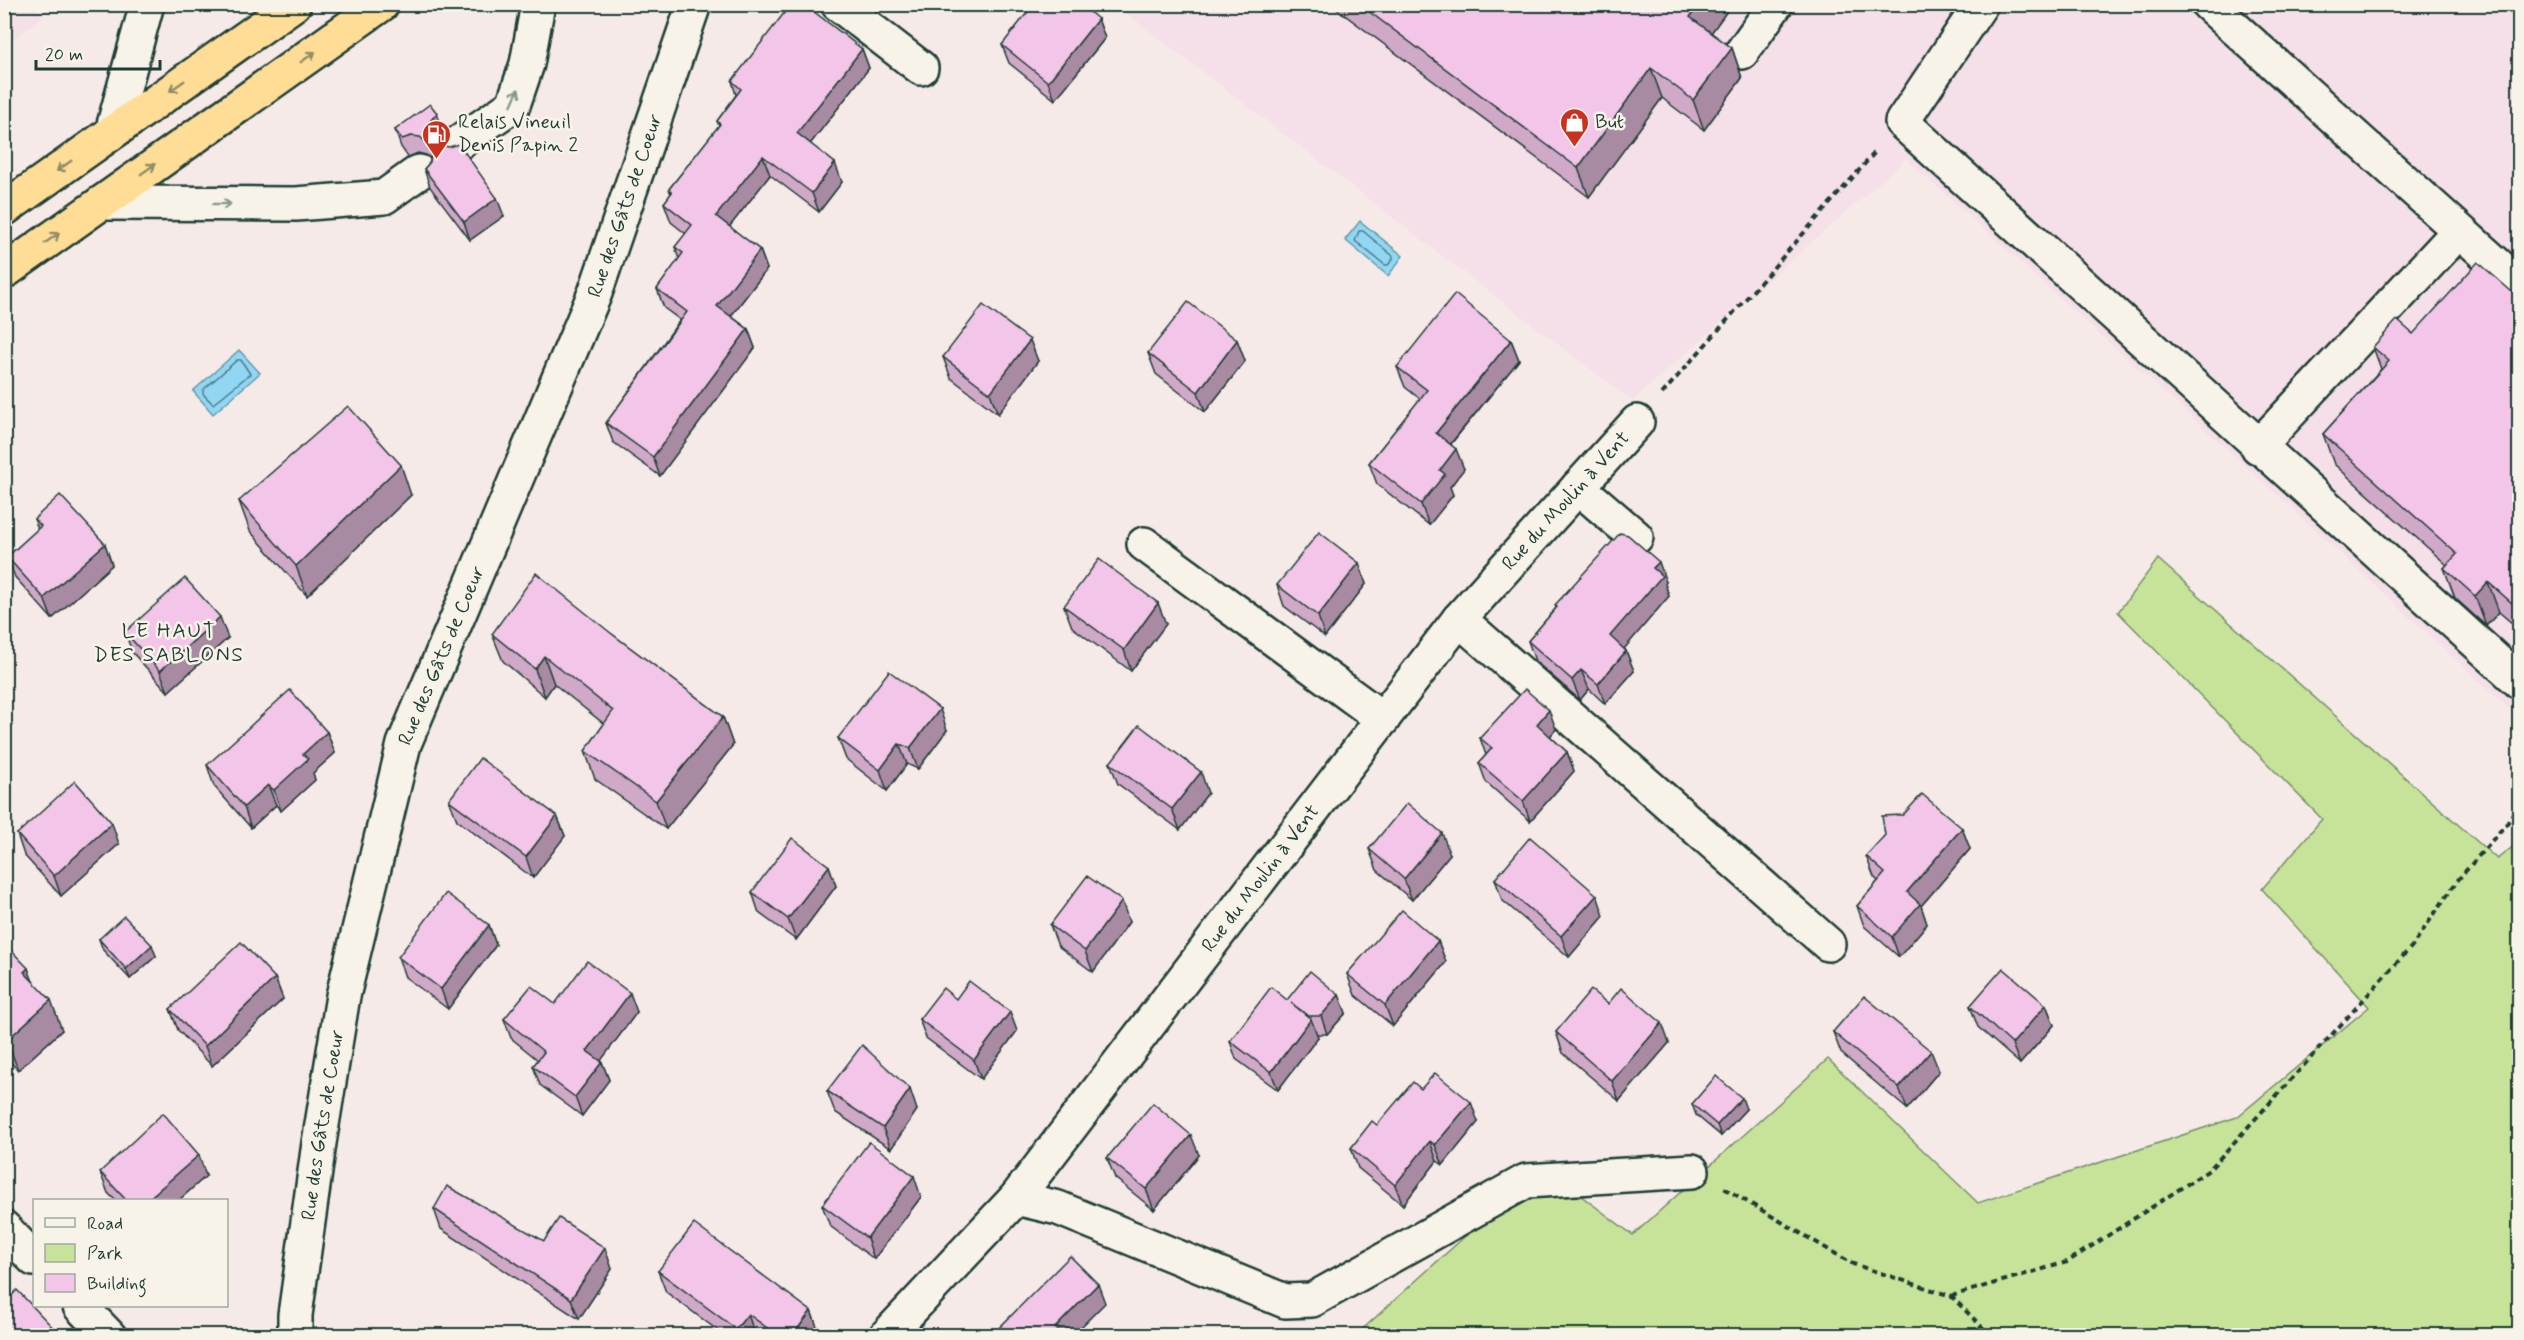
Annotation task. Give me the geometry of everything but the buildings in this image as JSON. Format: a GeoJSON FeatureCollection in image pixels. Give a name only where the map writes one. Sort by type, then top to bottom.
{"type":"FeatureCollection","features":[{"type":"Feature","properties":{"kind":"highway"},"geometry":{"type":"LineString","coordinates":[[4,209],[294,4]]}},
{"type":"Feature","properties":{"kind":"highway"},"geometry":{"type":"LineString","coordinates":[[4,272],[382,4]]}},
{"type":"Feature","properties":{"kind":"street"},"geometry":{"type":"LineString","coordinates":[[112,132],[147,4]]}},
{"type":"Feature","properties":{"kind":"street"},"geometry":{"type":"LineString","coordinates":[[454,147],[513,105],[528,64],[538,4]]}},
{"type":"Feature","properties":{"kind":"street","name":"Rue des Gâts de Coeur"},"geometry":{"type":"LineString","coordinates":[[295,1335],[295,1315],[319,1143],[343,996],[404,744],[595,293],[694,4]]}},
{"type":"Feature","properties":{"kind":"street"},"geometry":{"type":"LineString","coordinates":[[838,4],[921,68]]}},
{"type":"Feature","properties":{"kind":"street"},"geometry":{"type":"LineString","coordinates":[[1743,52],[1776,4]]}},
{"type":"Feature","properties":{"kind":"street"},"geometry":{"type":"LineString","coordinates":[[1981,4],[1902,122],[2520,682]]}},
{"type":"Feature","properties":{"kind":"street"},"geometry":{"type":"LineString","coordinates":[[2208,4],[2520,285]]}},
{"type":"Feature","properties":{"kind":"street"},"geometry":{"type":"LineString","coordinates":[[101,203],[296,204],[384,197],[420,172]]}},
{"type":"Feature","properties":{"kind":"street"},"geometry":{"type":"LineString","coordinates":[[2258,447],[2459,231]]}},
{"type":"Feature","properties":{"kind":"street","name":"Rue du Moulin à Vent"},"geometry":{"type":"LineString","coordinates":[[886,1335],[1016,1198],[1459,619],[1637,422]]}},
{"type":"Feature","properties":{"kind":"street"},"geometry":{"type":"LineString","coordinates":[[1578,487],[1636,537]]}},
{"type":"Feature","properties":{"kind":"street"},"geometry":{"type":"LineString","coordinates":[[1144,544],[1383,719]]}},
{"type":"Feature","properties":{"kind":"street"},"geometry":{"type":"LineString","coordinates":[[1459,619],[1828,944]]}},
{"type":"Feature","properties":{"kind":"street"},"geometry":{"type":"LineString","coordinates":[[1016,1198],[1058,1208],[1285,1301],[1312,1300],[1526,1181],[1692,1171]]}},
{"type":"Feature","properties":{"kind":"street"},"geometry":{"type":"LineString","coordinates":[[4,1228],[33,1258]]}},
{"type":"Feature","properties":{"kind":"street"},"geometry":{"type":"LineString","coordinates":[[82,1307],[109,1335]]}},
{"type":"Feature","properties":{"kind":"path"},"geometry":{"type":"LineString","coordinates":[[1637,422],[1902,122]]}},
{"type":"Feature","properties":{"kind":"path"},"geometry":{"type":"LineString","coordinates":[[1951,1296],[2067,1262],[2209,1170],[2307,1059],[2413,945],[2457,881],[2508,822],[2520,801]]}},
{"type":"Feature","properties":{"kind":"path"},"geometry":{"type":"LineString","coordinates":[[1692,1171],[1765,1210],[1853,1264],[1951,1296],[1990,1335]]}},
{"type":"Feature","properties":{"kind":"shaded area"},"geometry":{"type":"Polygon","coordinates":[[[5,4],[31,5],[43,16],[5,45],[5,4]]]}},
{"type":"Feature","properties":{"kind":"shaded area"},"geometry":{"type":"Polygon","coordinates":[[[1115,5],[2519,5],[2519,718],[2273,491],[1906,159],[1632,401],[1115,5]]]}},
{"type":"Feature","properties":{"kind":"green space"},"geometry":{"type":"Polygon","coordinates":[[[2158,559],[2497,859],[2519,842],[2519,1335],[1355,1336],[1526,1181],[1540,1165],[1633,1235],[1828,1059],[1978,1203],[2237,1117],[2369,1007],[2262,889],[2322,819],[2118,612],[2158,559]]]}},
{"type":"Feature","properties":{"kind":"water"},"geometry":{"type":"Polygon","coordinates":[[[1360,221],[1403,256],[1388,276],[1345,240],[1360,221]]]}},
{"type":"Feature","properties":{"kind":"water"},"geometry":{"type":"Polygon","coordinates":[[[239,350],[260,373],[213,414],[193,391],[239,350]]]}},
{"type":"Feature","properties":{"kind":"place","name":"But"},"geometry":{"type":"Point","coordinates":[1574,148]}},
{"type":"Feature","properties":{"kind":"place","name":"Relais Vineuil Denis Papin 2"},"geometry":{"type":"Point","coordinates":[437,160]}},
{"type":"Feature","properties":{"kind":"district","name":"LE HAUT DES SABLONS"},"geometry":{"type":"Point","coordinates":[169,643]}}]}
